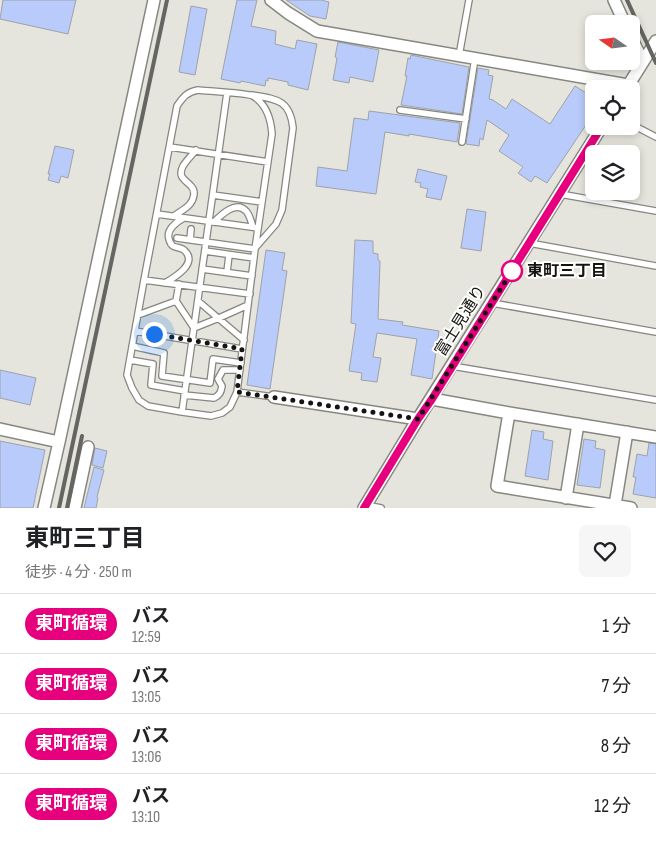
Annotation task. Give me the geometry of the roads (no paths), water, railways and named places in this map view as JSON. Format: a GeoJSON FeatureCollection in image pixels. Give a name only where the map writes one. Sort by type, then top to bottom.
{"type":"FeatureCollection","features":[{"type":"Feature","properties":{"kind":"street"},"geometry":{"type":"LineString","coordinates":[[44,508],[154,0]]}},
{"type":"Feature","properties":{"kind":"street"},"geometry":{"type":"LineString","coordinates":[[271,0],[288,13],[317,30],[590,80]]}},
{"type":"Feature","properties":{"kind":"street"},"geometry":{"type":"LineString","coordinates":[[602,0],[615,1],[621,15]]}},
{"type":"Feature","properties":{"kind":"street"},"geometry":{"type":"LineString","coordinates":[[631,80],[656,41]]}},
{"type":"Feature","properties":{"kind":"street"},"geometry":{"type":"LineString","coordinates":[[640,57],[642,62]]}},
{"type":"Feature","properties":{"kind":"street","name":"富士見通り"},"geometry":{"type":"LineString","coordinates":[[365,507],[596,135]]}},
{"type":"Feature","properties":{"kind":"street"},"geometry":{"type":"LineString","coordinates":[[274,397],[418,419]]}},
{"type":"Feature","properties":{"kind":"street"},"geometry":{"type":"LineString","coordinates":[[432,399],[656,437]]}},
{"type":"Feature","properties":{"kind":"street"},"geometry":{"type":"LineString","coordinates":[[509,413],[497,486],[631,508]]}},
{"type":"Feature","properties":{"kind":"street"},"geometry":{"type":"LineString","coordinates":[[566,498],[578,424]]}},
{"type":"Feature","properties":{"kind":"street"},"geometry":{"type":"LineString","coordinates":[[0,429],[59,442]]}},
{"type":"Feature","properties":{"kind":"street"},"geometry":{"type":"LineString","coordinates":[[615,505],[627,432]]}},
{"type":"Feature","properties":{"kind":"street"},"geometry":{"type":"LineString","coordinates":[[75,508],[88,447]]}},
{"type":"Feature","properties":{"kind":"lane"},"geometry":{"type":"LineString","coordinates":[[459,56],[469,0]]}},
{"type":"Feature","properties":{"kind":"lane"},"geometry":{"type":"LineString","coordinates":[[462,142],[475,58]]}},
{"type":"Feature","properties":{"kind":"lane"},"geometry":{"type":"LineString","coordinates":[[252,96],[268,113],[272,134],[262,202],[255,227],[255,249],[237,392],[230,407],[222,414],[211,416],[148,406],[139,400],[132,388],[128,375],[132,346],[178,106],[190,92],[198,90],[276,98],[292,117],[293,128],[282,210],[276,224],[255,249]]}},
{"type":"Feature","properties":{"kind":"lane"},"geometry":{"type":"LineString","coordinates":[[182,412],[206,242],[211,221],[227,93]]}},
{"type":"Feature","properties":{"kind":"lane"},"geometry":{"type":"LineString","coordinates":[[400,110],[466,119]]}},
{"type":"Feature","properties":{"kind":"lane"},"geometry":{"type":"LineString","coordinates":[[640,129],[656,137]]}},
{"type":"Feature","properties":{"kind":"lane"},"geometry":{"type":"LineString","coordinates":[[170,147],[268,162]]}},
{"type":"Feature","properties":{"kind":"lane"},"geometry":{"type":"LineString","coordinates":[[174,216],[190,205],[194,198],[194,190],[191,185],[185,182],[181,175],[182,167],[196,150]]}},
{"type":"Feature","properties":{"kind":"lane"},"geometry":{"type":"LineString","coordinates":[[560,194],[656,211]]}},
{"type":"Feature","properties":{"kind":"lane"},"geometry":{"type":"LineString","coordinates":[[213,195],[262,202]]}},
{"type":"Feature","properties":{"kind":"lane"},"geometry":{"type":"LineString","coordinates":[[211,221],[234,207],[246,211],[255,227]]}},
{"type":"Feature","properties":{"kind":"lane"},"geometry":{"type":"LineString","coordinates":[[157,214],[255,227]]}},
{"type":"Feature","properties":{"kind":"lane"},"geometry":{"type":"LineString","coordinates":[[166,282],[182,272],[188,264],[188,257],[185,251],[173,246],[168,235],[170,229],[185,218]]}},
{"type":"Feature","properties":{"kind":"lane"},"geometry":{"type":"LineString","coordinates":[[190,240],[191,229]]}},
{"type":"Feature","properties":{"kind":"lane"},"geometry":{"type":"LineString","coordinates":[[177,238],[255,249]]}},
{"type":"Feature","properties":{"kind":"lane"},"geometry":{"type":"LineString","coordinates":[[529,242],[656,266]]}},
{"type":"Feature","properties":{"kind":"lane"},"geometry":{"type":"LineString","coordinates":[[205,251],[254,258]]}},
{"type":"Feature","properties":{"kind":"lane"},"geometry":{"type":"LineString","coordinates":[[227,272],[229,255]]}},
{"type":"Feature","properties":{"kind":"lane"},"geometry":{"type":"LineString","coordinates":[[202,269],[252,276]]}},
{"type":"Feature","properties":{"kind":"lane"},"geometry":{"type":"LineString","coordinates":[[144,280],[250,294]]}},
{"type":"Feature","properties":{"kind":"lane"},"geometry":{"type":"LineString","coordinates":[[179,284],[176,301],[194,328]]}},
{"type":"Feature","properties":{"kind":"lane"},"geometry":{"type":"LineString","coordinates":[[138,315],[176,301]]}},
{"type":"Feature","properties":{"kind":"lane"},"geometry":{"type":"LineString","coordinates":[[198,301],[244,340]]}},
{"type":"Feature","properties":{"kind":"lane"},"geometry":{"type":"LineString","coordinates":[[492,303],[656,332]]}},
{"type":"Feature","properties":{"kind":"lane"},"geometry":{"type":"LineString","coordinates":[[194,328],[248,305]]}},
{"type":"Feature","properties":{"kind":"lane"},"geometry":{"type":"LineString","coordinates":[[135,331],[242,349]]}},
{"type":"Feature","properties":{"kind":"lane"},"geometry":{"type":"LineString","coordinates":[[132,346],[164,353],[162,376],[186,380],[210,383],[213,359],[240,363]]}},
{"type":"Feature","properties":{"kind":"lane"},"geometry":{"type":"LineString","coordinates":[[130,360],[153,364],[150,385],[214,398],[221,392],[222,386],[218,379],[223,370],[240,370]]}},
{"type":"Feature","properties":{"kind":"lane"},"geometry":{"type":"LineString","coordinates":[[452,366],[656,400]]}},
{"type":"Feature","properties":{"kind":"lane"},"geometry":{"type":"LineString","coordinates":[[237,392],[274,397]]}},
{"type":"Feature","properties":{"kind":"lane"},"geometry":{"type":"LineString","coordinates":[[365,507],[381,508]]}},
{"type":"Feature","properties":{"kind":"railway"},"geometry":{"type":"LineString","coordinates":[[59,508],[167,0]]}},
{"type":"Feature","properties":{"kind":"railway"},"geometry":{"type":"LineString","coordinates":[[627,0],[656,63]]}},
{"type":"Feature","properties":{"kind":"railway"},"geometry":{"type":"LineString","coordinates":[[67,508],[82,436]]}},
{"type":"Feature","properties":{"kind":"place","name":"東町三丁目"},"geometry":{"type":"Point","coordinates":[512,271]}}]}
